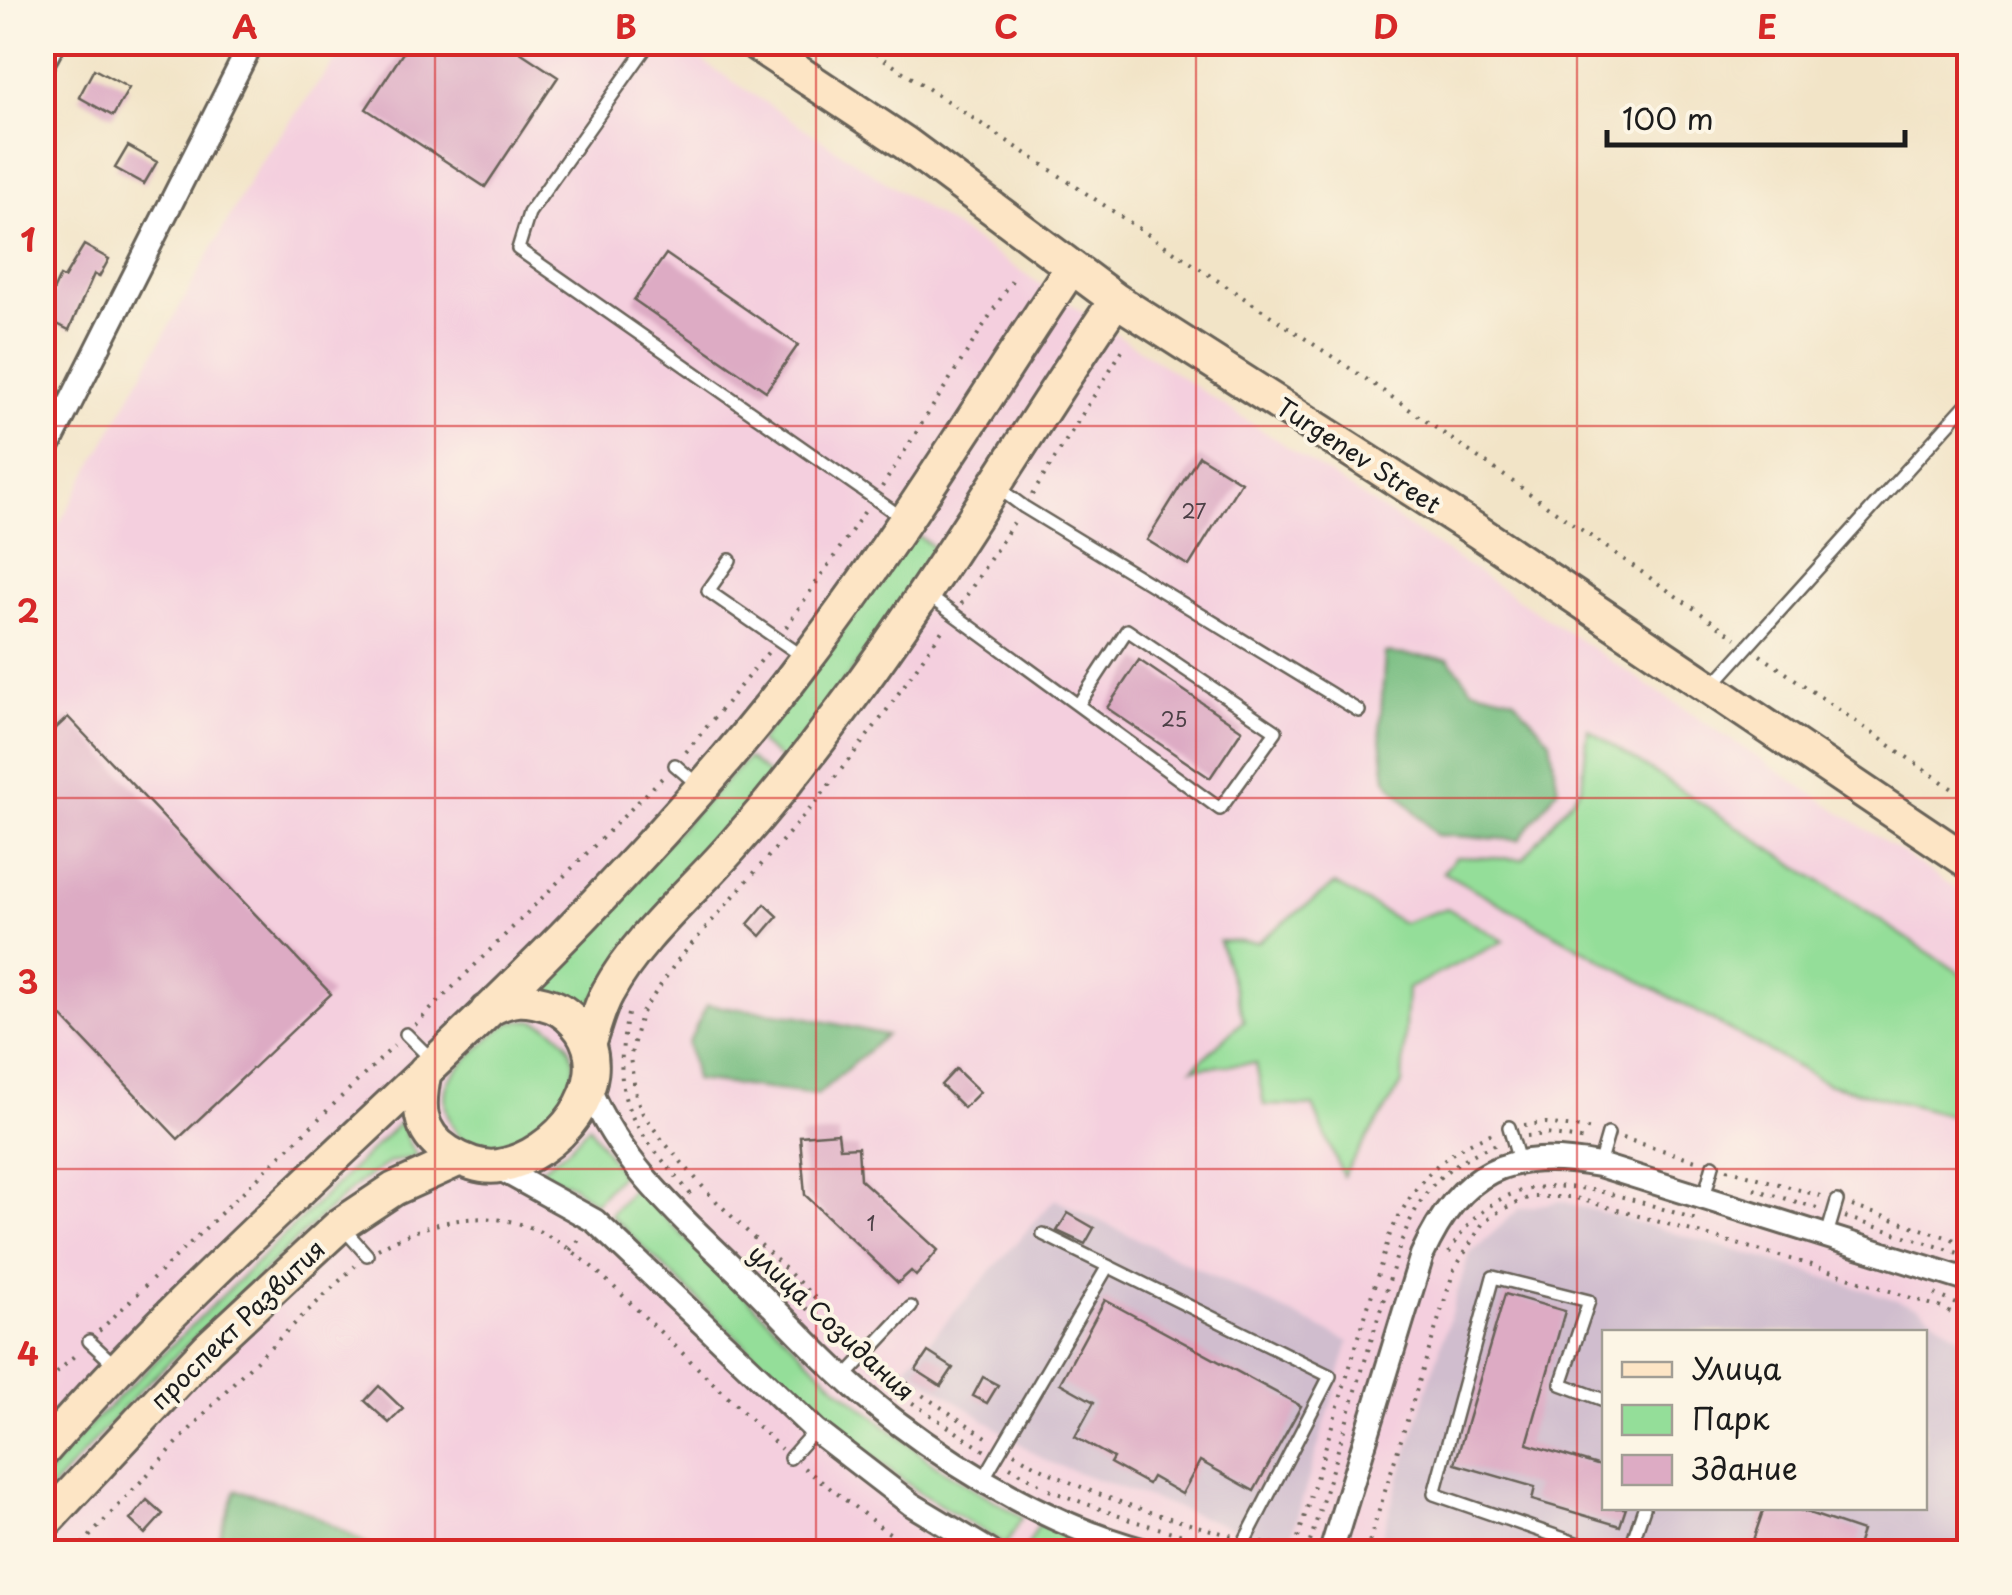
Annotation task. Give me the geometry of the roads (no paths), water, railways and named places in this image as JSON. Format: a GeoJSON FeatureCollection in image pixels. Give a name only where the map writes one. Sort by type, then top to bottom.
{"type":"FeatureCollection","features":[{"type":"Feature","properties":{"kind":"street"},"geometry":{"type":"LineString","coordinates":[[42,64],[54,42]]}},
{"type":"Feature","properties":{"kind":"street"},"geometry":{"type":"LineString","coordinates":[[42,460],[252,42]]}},
{"type":"Feature","properties":{"kind":"street","name":"Turgenev Street"},"geometry":{"type":"LineString","coordinates":[[752,42],[904,143],[1116,300],[1477,531],[1970,862]]}},
{"type":"Feature","properties":{"kind":"street"},"geometry":{"type":"LineString","coordinates":[[992,1552],[911,1504],[814,1430],[595,1220],[497,1166],[460,1159],[442,1148],[428,1132],[418,1104],[430,1067],[608,891],[701,788],[807,659],[1071,268]]}},
{"type":"Feature","properties":{"kind":"street"},"geometry":{"type":"LineString","coordinates":[[589,1042],[608,992],[648,937],[736,843],[840,713],[926,594],[1116,300]]}},
{"type":"Feature","properties":{"kind":"street"},"geometry":{"type":"LineString","coordinates":[[938,470],[989,492]]}},
{"type":"Feature","properties":{"kind":"street"},"geometry":{"type":"LineString","coordinates":[[483,1014],[506,1000],[540,1002],[559,1008],[573,1019],[589,1042],[594,1061],[589,1088],[574,1116],[528,1156],[497,1166]]}},
{"type":"Feature","properties":{"kind":"street","name":"проспект Развития"},"geometry":{"type":"LineString","coordinates":[[42,1452],[120,1370],[430,1067]]}},
{"type":"Feature","properties":{"kind":"street","name":"улица Созидания"},"geometry":{"type":"LineString","coordinates":[[589,1088],[600,1115],[638,1170],[844,1378],[893,1420],[995,1461],[1035,1508],[1125,1546],[1149,1552]]}},
{"type":"Feature","properties":{"kind":"street"},"geometry":{"type":"LineString","coordinates":[[1316,1551],[1438,1219],[1458,1194],[1479,1177],[1518,1161],[1604,1148],[1833,1216],[1968,1269]]}},
{"type":"Feature","properties":{"kind":"street","name":"проспект Развития"},"geometry":{"type":"LineString","coordinates":[[42,1525],[208,1348],[340,1225],[394,1188],[460,1159]]}},
{"type":"Feature","properties":{"kind":"lane"},"geometry":{"type":"LineString","coordinates":[[650,42],[528,213],[518,249],[904,519]]}},
{"type":"Feature","properties":{"kind":"lane"},"geometry":{"type":"LineString","coordinates":[[1710,688],[1970,400]]}},
{"type":"Feature","properties":{"kind":"lane"},"geometry":{"type":"LineString","coordinates":[[989,492],[1024,507],[1359,711]]}},
{"type":"Feature","properties":{"kind":"lane"},"geometry":{"type":"LineString","coordinates":[[730,560],[708,590],[807,659]]}},
{"type":"Feature","properties":{"kind":"lane"},"geometry":{"type":"LineString","coordinates":[[926,594],[1220,809],[1276,731],[1127,630],[1078,705]]}},
{"type":"Feature","properties":{"kind":"lane"},"geometry":{"type":"LineString","coordinates":[[674,765],[701,788]]}},
{"type":"Feature","properties":{"kind":"lane"},"geometry":{"type":"LineString","coordinates":[[406,1034],[430,1067]]}},
{"type":"Feature","properties":{"kind":"lane"},"geometry":{"type":"LineString","coordinates":[[1510,1132],[1518,1161]]}},
{"type":"Feature","properties":{"kind":"lane"},"geometry":{"type":"LineString","coordinates":[[340,1225],[366,1255]]}},
{"type":"Feature","properties":{"kind":"lane"},"geometry":{"type":"LineString","coordinates":[[1043,1234],[1330,1376],[1241,1548]]}},
{"type":"Feature","properties":{"kind":"lane"},"geometry":{"type":"LineString","coordinates":[[995,1461],[1108,1266]]}},
{"type":"Feature","properties":{"kind":"lane"},"geometry":{"type":"LineString","coordinates":[[1602,1399],[1562,1384],[1589,1301],[1493,1278],[1434,1494],[1602,1552]]}},
{"type":"Feature","properties":{"kind":"lane"},"geometry":{"type":"LineString","coordinates":[[844,1378],[911,1306]]}},
{"type":"Feature","properties":{"kind":"lane"},"geometry":{"type":"LineString","coordinates":[[90,1341],[120,1370]]}},
{"type":"Feature","properties":{"kind":"lane"},"geometry":{"type":"LineString","coordinates":[[790,1458],[814,1430]]}},
{"type":"Feature","properties":{"kind":"lane"},"geometry":{"type":"LineString","coordinates":[[1630,1552],[1643,1510]]}}]}
